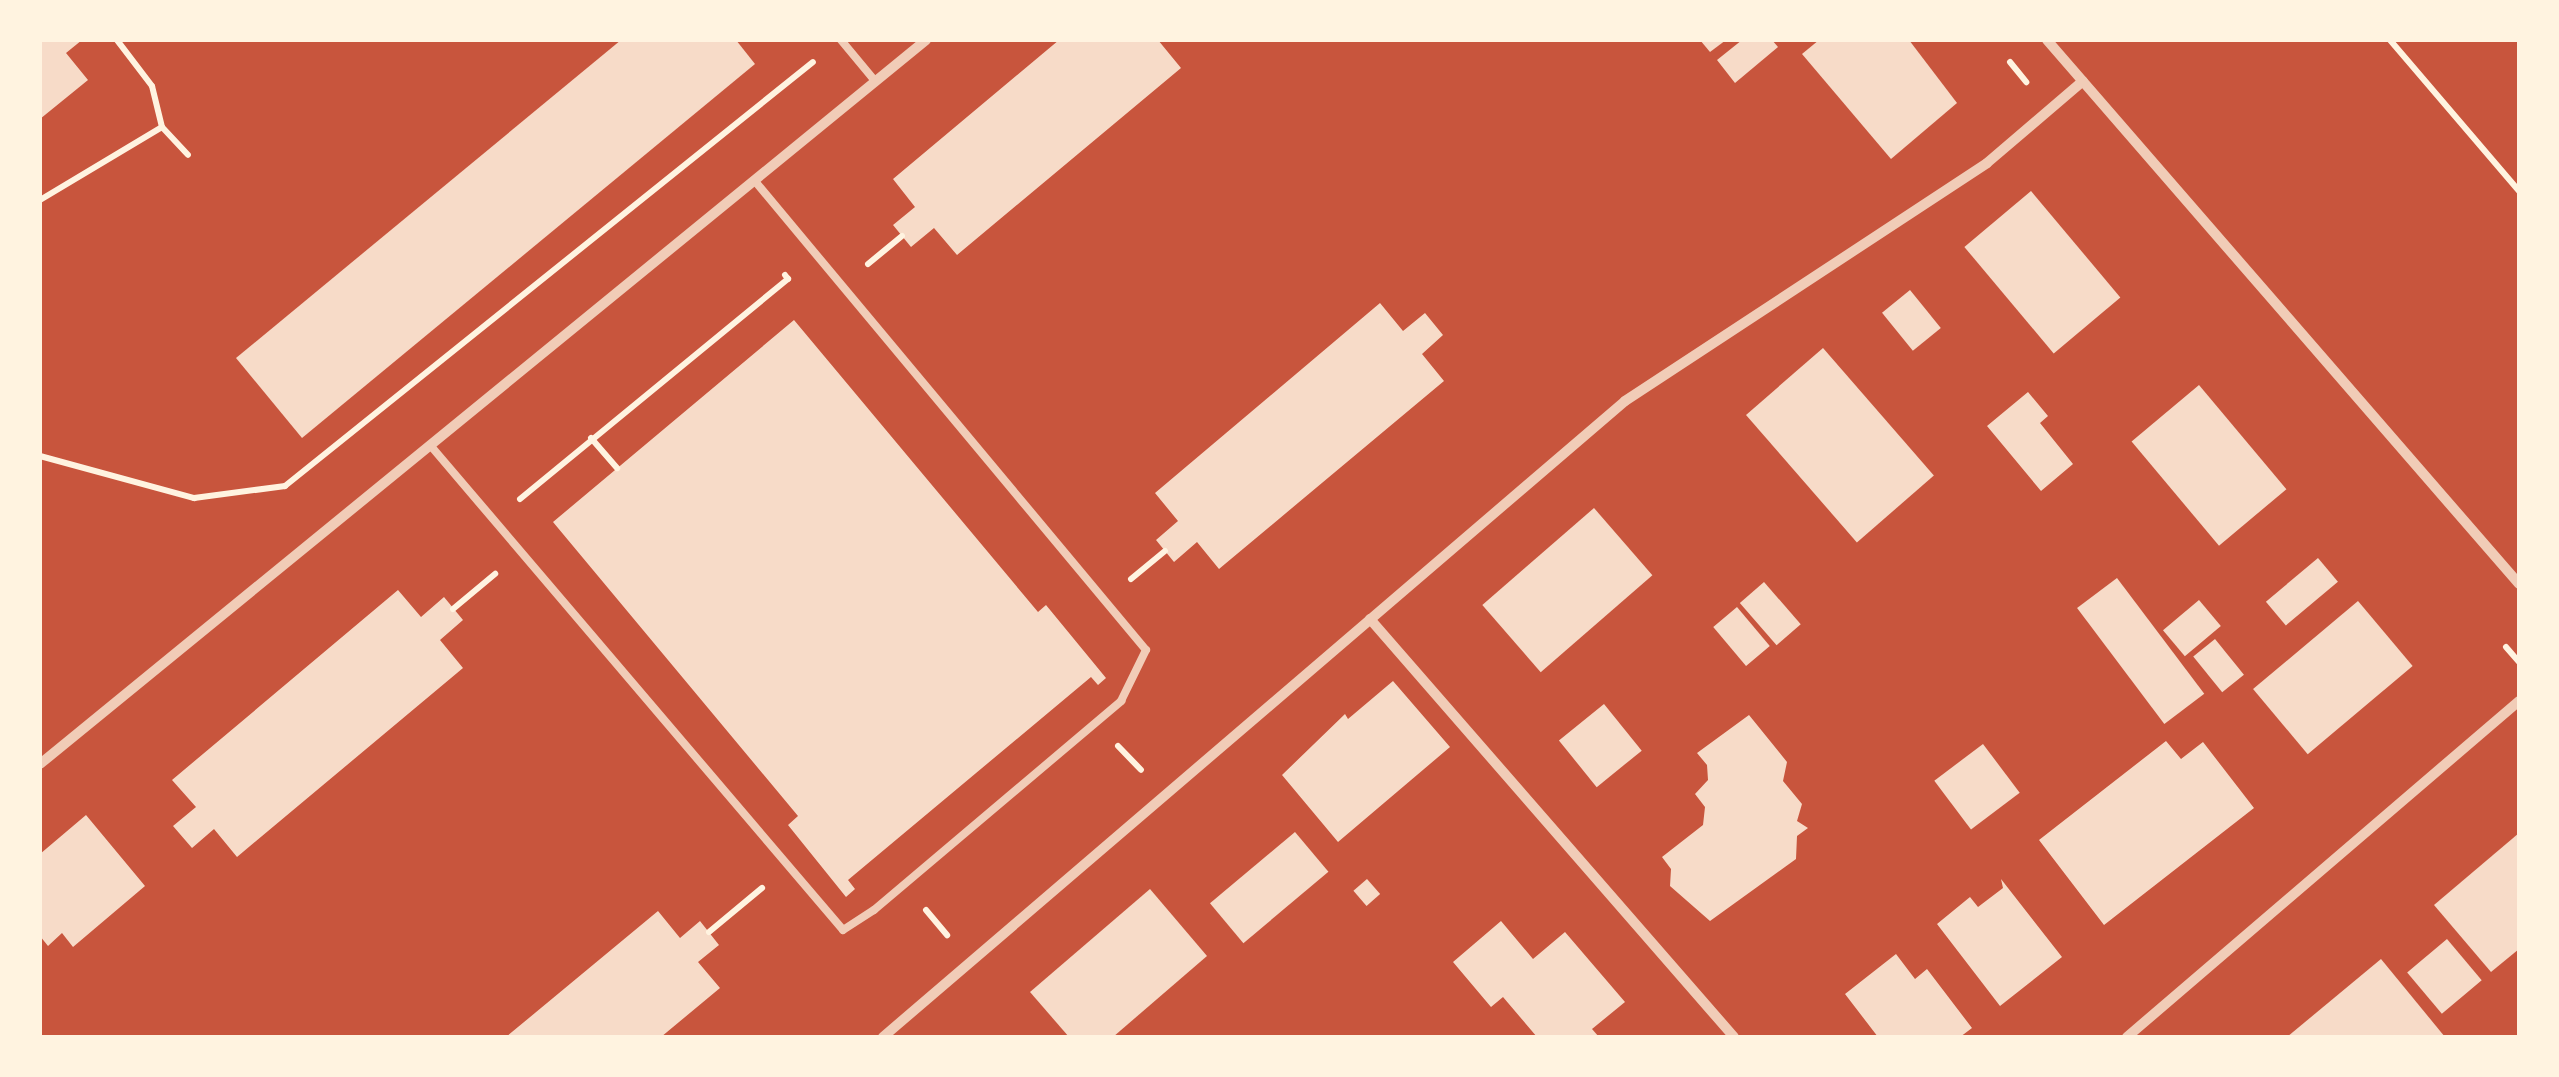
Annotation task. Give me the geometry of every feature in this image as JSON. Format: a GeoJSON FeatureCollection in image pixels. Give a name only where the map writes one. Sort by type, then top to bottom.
{"type":"FeatureCollection","features":[{"type":"Feature","properties":{"kind":"street"},"geometry":{"type":"LineString","coordinates":[[40,764],[926,40]]}},
{"type":"Feature","properties":{"kind":"street"},"geometry":{"type":"LineString","coordinates":[[2048,40],[2519,584]]}},
{"type":"Feature","properties":{"kind":"street"},"geometry":{"type":"LineString","coordinates":[[882,1037],[1624,402],[1987,163],[2083,81]]}},
{"type":"Feature","properties":{"kind":"street"},"geometry":{"type":"LineString","coordinates":[[1370,619],[1734,1037]]}},
{"type":"Feature","properties":{"kind":"street"},"geometry":{"type":"LineString","coordinates":[[2127,1037],[2519,701]]}},
{"type":"Feature","properties":{"kind":"lane"},"geometry":{"type":"LineString","coordinates":[[841,40],[875,82]]}},
{"type":"Feature","properties":{"kind":"lane"},"geometry":{"type":"LineString","coordinates":[[430,445],[786,868],[843,930],[884,901],[1121,700],[1146,650],[754,180]]}},
{"type":"Feature","properties":{"kind":"path"},"geometry":{"type":"LineString","coordinates":[[117,40],[152,86],[162,127],[188,155]]}},
{"type":"Feature","properties":{"kind":"path"},"geometry":{"type":"LineString","coordinates":[[2390,40],[2519,191]]}},
{"type":"Feature","properties":{"kind":"path"},"geometry":{"type":"LineString","coordinates":[[41,456],[194,498],[286,486],[825,52]]}},
{"type":"Feature","properties":{"kind":"path"},"geometry":{"type":"LineString","coordinates":[[796,75],[832,117]]}},
{"type":"Feature","properties":{"kind":"path"},"geometry":{"type":"LineString","coordinates":[[40,200],[162,127]]}},
{"type":"Feature","properties":{"kind":"path"},"geometry":{"type":"LineString","coordinates":[[492,520],[788,279],[777,265],[806,244]]}},
{"type":"Feature","properties":{"kind":"path"},"geometry":{"type":"LineString","coordinates":[[591,438],[617,468]]}},
{"type":"Feature","properties":{"kind":"path"},"geometry":{"type":"LineString","coordinates":[[1107,599],[1165,551]]}},
{"type":"Feature","properties":{"kind":"path"},"geometry":{"type":"LineString","coordinates":[[454,609],[520,553]]}},
{"type":"Feature","properties":{"kind":"path"},"geometry":{"type":"LineString","coordinates":[[2506,647],[2519,662]]}},
{"type":"Feature","properties":{"kind":"path"},"geometry":{"type":"LineString","coordinates":[[709,932],[786,868]]}},
{"type":"Feature","properties":{"kind":"building"},"geometry":{"type":"Polygon","coordinates":[[[40,40],[82,40],[66,53],[88,80],[40,119],[40,40]]]}},
{"type":"Feature","properties":{"kind":"building"},"geometry":{"type":"Polygon","coordinates":[[[621,40],[736,40],[755,64],[302,438],[236,358],[621,40]]]}},
{"type":"Feature","properties":{"kind":"building"},"geometry":{"type":"Polygon","coordinates":[[[1059,40],[1158,40],[1181,68],[957,255],[934,228],[911,247],[893,225],[915,207],[893,179],[1059,40]]]}},
{"type":"Feature","properties":{"kind":"building"},"geometry":{"type":"Polygon","coordinates":[[[1700,40],[1726,40],[1710,52],[1700,40]]]}},
{"type":"Feature","properties":{"kind":"building"},"geometry":{"type":"Polygon","coordinates":[[[1742,40],[1772,40],[1778,47],[1735,83],[1717,60],[1742,40]]]}},
{"type":"Feature","properties":{"kind":"building"},"geometry":{"type":"Polygon","coordinates":[[[1819,40],[1909,40],[1957,103],[1891,159],[1802,54],[1819,40]]]}},
{"type":"Feature","properties":{"kind":"building"},"geometry":{"type":"Polygon","coordinates":[[[2031,191],[2120,297],[2054,353],[1964,247],[2031,191]]]}},
{"type":"Feature","properties":{"kind":"building"},"geometry":{"type":"Polygon","coordinates":[[[1910,290],[1941,328],[1913,351],[1882,313],[1910,290]]]}},
{"type":"Feature","properties":{"kind":"building"},"geometry":{"type":"Polygon","coordinates":[[[1380,303],[1403,331],[1425,313],[1443,335],[1422,354],[1444,381],[1219,569],[1197,542],[1174,562],[1156,540],[1178,521],[1155,493],[1380,303]]]}},
{"type":"Feature","properties":{"kind":"building"},"geometry":{"type":"Polygon","coordinates":[[[794,320],[1038,612],[1046,605],[1106,678],[1098,685],[1091,677],[848,880],[855,889],[846,897],[788,825],[798,816],[553,522],[794,320]]]}},
{"type":"Feature","properties":{"kind":"building"},"geometry":{"type":"Polygon","coordinates":[[[1823,348],[1934,476],[1857,542],[1746,415],[1823,348]]]}},
{"type":"Feature","properties":{"kind":"building"},"geometry":{"type":"Polygon","coordinates":[[[2199,385],[2286,489],[2219,546],[2132,442],[2199,385]]]}},
{"type":"Feature","properties":{"kind":"building"},"geometry":{"type":"Polygon","coordinates":[[[2028,392],[2048,416],[2040,423],[2073,464],[2041,491],[1987,426],[2028,392]]]}},
{"type":"Feature","properties":{"kind":"building"},"geometry":{"type":"Polygon","coordinates":[[[1594,508],[1652,575],[1541,672],[1482,605],[1594,508]]]}},
{"type":"Feature","properties":{"kind":"building"},"geometry":{"type":"Polygon","coordinates":[[[2318,558],[2338,582],[2286,625],[2266,602],[2318,558]]]}},
{"type":"Feature","properties":{"kind":"building"},"geometry":{"type":"Polygon","coordinates":[[[2117,578],[2204,694],[2164,724],[2077,608],[2117,578]]]}},
{"type":"Feature","properties":{"kind":"building"},"geometry":{"type":"Polygon","coordinates":[[[1764,582],[1801,624],[1777,645],[1740,603],[1764,582]]]}},
{"type":"Feature","properties":{"kind":"building"},"geometry":{"type":"Polygon","coordinates":[[[398,590],[421,617],[444,597],[463,620],[440,640],[463,668],[237,857],[214,829],[192,848],[173,826],[196,807],[172,780],[398,590]]]}},
{"type":"Feature","properties":{"kind":"building"},"geometry":{"type":"Polygon","coordinates":[[[2199,600],[2221,626],[2185,656],[2163,630],[2199,600]]]}},
{"type":"Feature","properties":{"kind":"building"},"geometry":{"type":"Polygon","coordinates":[[[2358,601],[2413,666],[2308,754],[2253,689],[2358,601]]]}},
{"type":"Feature","properties":{"kind":"building"},"geometry":{"type":"Polygon","coordinates":[[[1737,607],[1770,646],[1746,666],[1713,627],[1737,607]]]}},
{"type":"Feature","properties":{"kind":"building"},"geometry":{"type":"Polygon","coordinates":[[[2215,639],[2244,675],[2222,692],[2193,657],[2215,639]]]}},
{"type":"Feature","properties":{"kind":"building"},"geometry":{"type":"Polygon","coordinates":[[[1393,681],[1450,747],[1338,842],[1282,775],[1345,714],[1348,719],[1393,681]]]}},
{"type":"Feature","properties":{"kind":"building"},"geometry":{"type":"Polygon","coordinates":[[[1604,704],[1642,751],[1597,787],[1559,741],[1604,704]]]}},
{"type":"Feature","properties":{"kind":"building"},"geometry":{"type":"Polygon","coordinates":[[[1749,715],[1787,762],[1783,781],[1802,804],[1797,821],[1808,828],[1797,836],[1796,859],[1710,921],[1670,886],[1671,869],[1662,857],[1703,825],[1705,807],[1695,794],[1708,780],[1707,765],[1697,753],[1749,715]]]}},
{"type":"Feature","properties":{"kind":"building"},"geometry":{"type":"Polygon","coordinates":[[[2166,741],[2181,759],[2203,742],[2254,808],[2104,925],[2039,840],[2166,741]]]}},
{"type":"Feature","properties":{"kind":"building"},"geometry":{"type":"Polygon","coordinates":[[[1983,744],[2020,793],[1971,829],[1934,781],[1983,744]]]}},
{"type":"Feature","properties":{"kind":"building"},"geometry":{"type":"Polygon","coordinates":[[[86,815],[145,886],[73,947],[62,933],[48,946],[40,936],[40,854],[86,815]]]}},
{"type":"Feature","properties":{"kind":"building"},"geometry":{"type":"Polygon","coordinates":[[[1295,832],[1328,872],[1243,943],[1210,903],[1295,832]]]}},
{"type":"Feature","properties":{"kind":"building"},"geometry":{"type":"Polygon","coordinates":[[[2519,833],[2519,949],[2491,972],[2434,905],[2519,833]]]}},
{"type":"Feature","properties":{"kind":"building"},"geometry":{"type":"Polygon","coordinates":[[[1367,879],[1380,894],[1367,906],[1353,891],[1367,879]]]}},
{"type":"Feature","properties":{"kind":"building"},"geometry":{"type":"Polygon","coordinates":[[[2001,879],[2062,957],[2000,1006],[1937,924],[1970,897],[1978,907],[2003,888],[2001,879]]]}},
{"type":"Feature","properties":{"kind":"building"},"geometry":{"type":"Polygon","coordinates":[[[1150,889],[1207,956],[1113,1037],[1069,1037],[1030,992],[1150,889]]]}},
{"type":"Feature","properties":{"kind":"building"},"geometry":{"type":"Polygon","coordinates":[[[658,911],[680,938],[700,921],[719,945],[698,962],[720,988],[661,1037],[506,1037],[658,911]]]}},
{"type":"Feature","properties":{"kind":"building"},"geometry":{"type":"Polygon","coordinates":[[[1501,921],[1533,959],[1565,932],[1625,1002],[1592,1029],[1599,1037],[1537,1037],[1503,997],[1491,1007],[1453,962],[1501,921]]]}},
{"type":"Feature","properties":{"kind":"building"},"geometry":{"type":"Polygon","coordinates":[[[2447,939],[2482,980],[2442,1014],[2407,972],[2447,939]]]}},
{"type":"Feature","properties":{"kind":"building"},"geometry":{"type":"Polygon","coordinates":[[[1896,954],[1915,979],[1927,969],[1972,1028],[1960,1037],[1878,1037],[1845,994],[1896,954]]]}},
{"type":"Feature","properties":{"kind":"building"},"geometry":{"type":"Polygon","coordinates":[[[2381,959],[2445,1037],[2287,1037],[2381,959]]]}}]}
